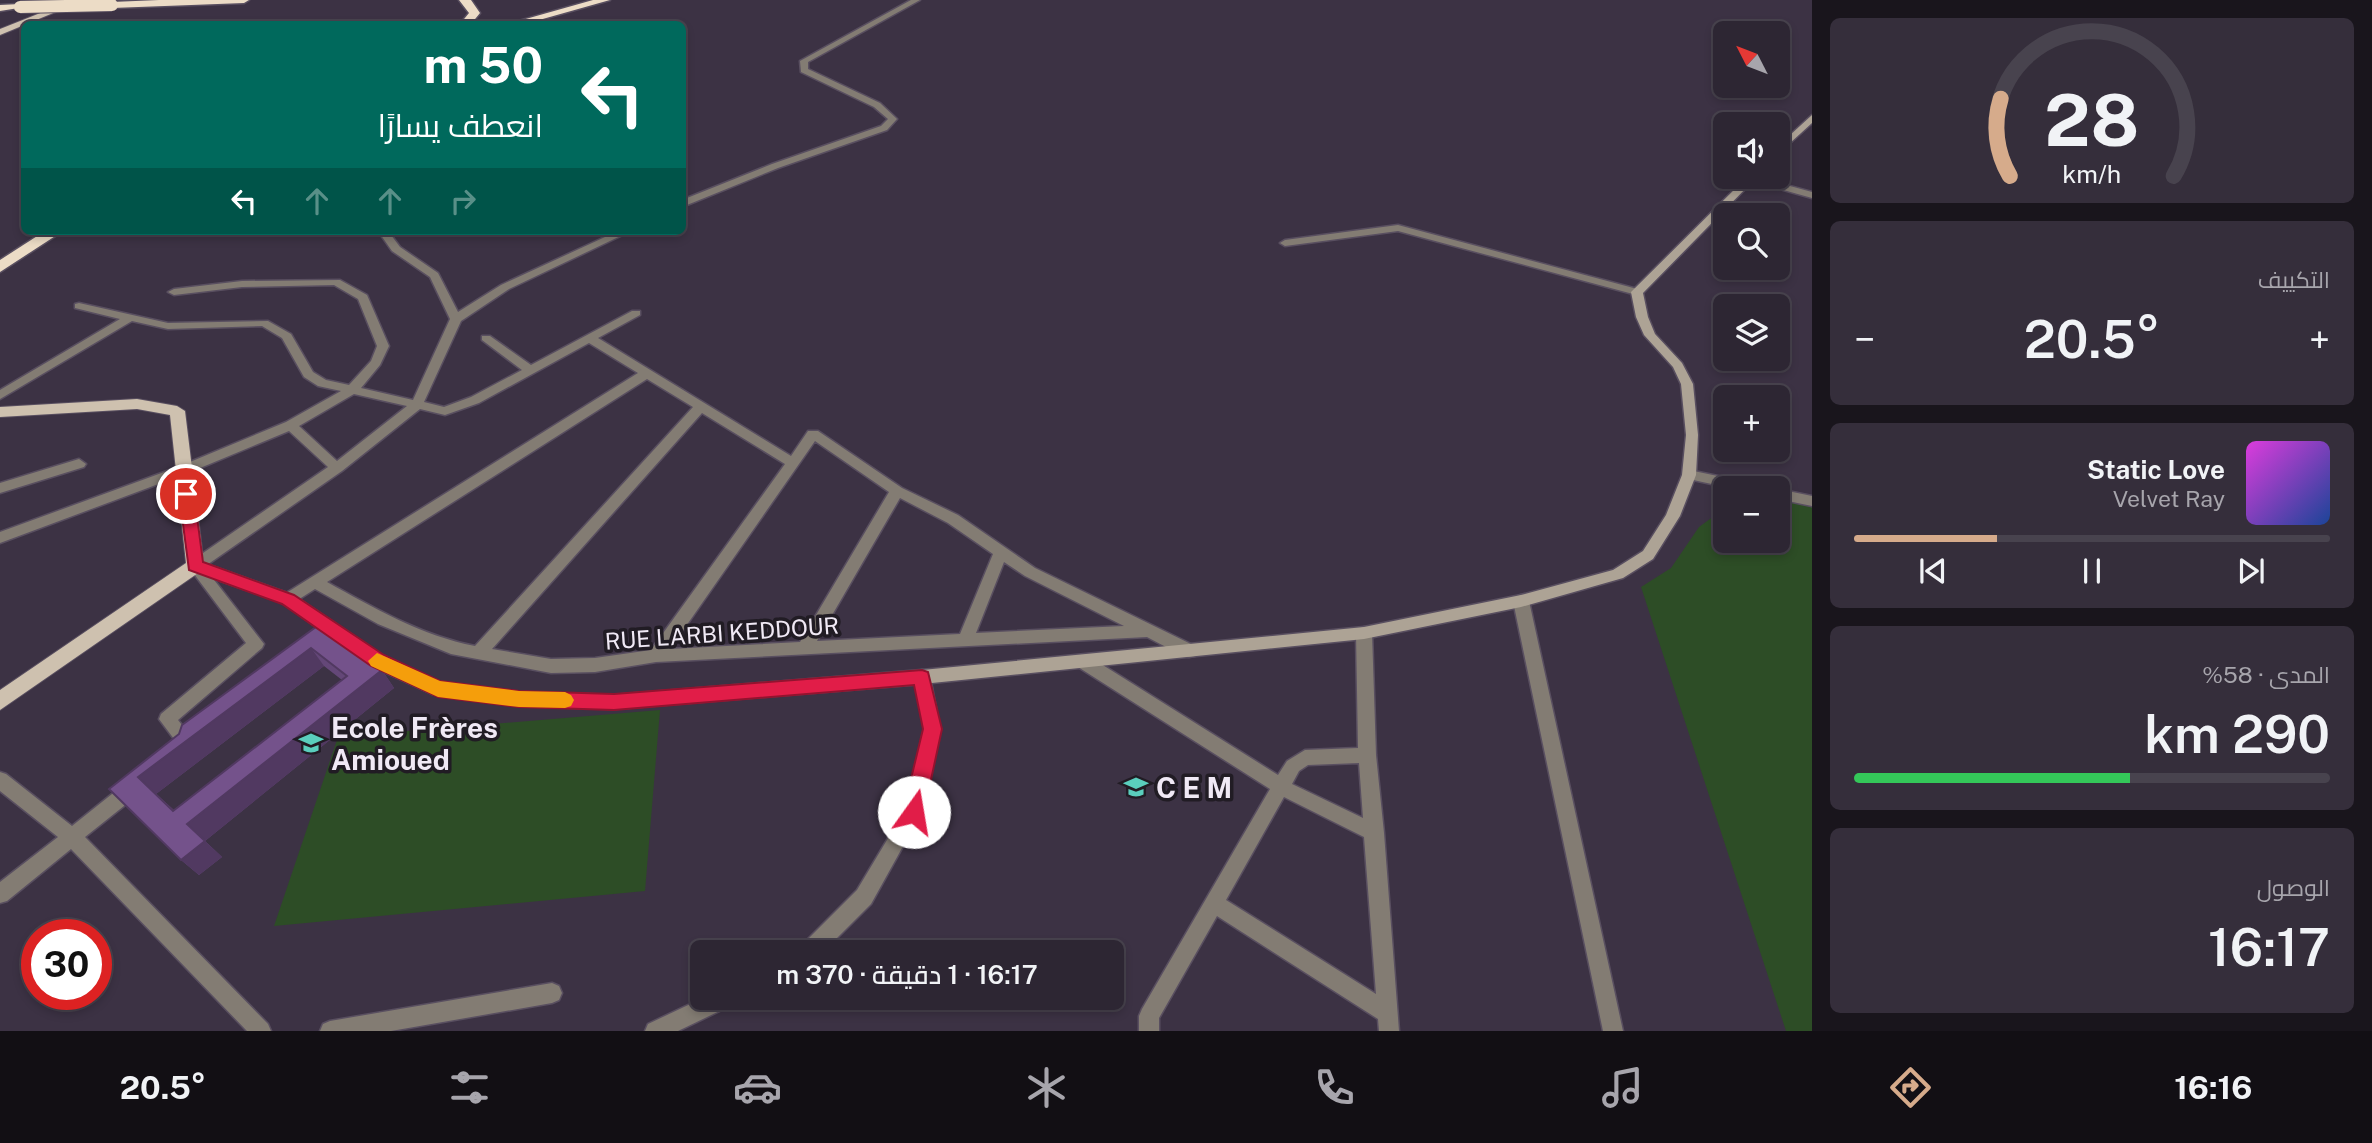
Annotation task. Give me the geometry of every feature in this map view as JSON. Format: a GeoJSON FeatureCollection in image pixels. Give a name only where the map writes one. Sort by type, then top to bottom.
{"type":"FeatureCollection","features":[{"type":"Feature","properties":{"kind":"highway"},"geometry":{"type":"LineString","coordinates":[[0,8],[244,0]]}},
{"type":"Feature","properties":{"kind":"highway"},"geometry":{"type":"LineString","coordinates":[[464,0],[473,7],[475,13],[468,21]]}},
{"type":"Feature","properties":{"kind":"highway"},"geometry":{"type":"LineString","coordinates":[[525,21],[605,0]]}},
{"type":"Feature","properties":{"kind":"highway"},"geometry":{"type":"LineString","coordinates":[[0,267],[49,235]]}},
{"type":"Feature","properties":{"kind":"main road"},"geometry":{"type":"LineString","coordinates":[[29,21],[80,0]]}},
{"type":"Feature","properties":{"kind":"main road"},"geometry":{"type":"LineString","coordinates":[[0,33],[21,24]]}},
{"type":"Feature","properties":{"kind":"main road"},"geometry":{"type":"LineString","coordinates":[[1790,139],[1812,118]]}},
{"type":"Feature","properties":{"kind":"main road"},"geometry":{"type":"LineString","coordinates":[[195,566],[288,600],[377,661],[438,689],[519,699],[614,702],[922,677],[1364,633],[1521,601],[1618,574],[1648,555],[1673,516],[1689,475],[1692,435],[1687,384],[1678,366],[1650,335],[1642,317],[1637,292],[1739,189]]}},
{"type":"Feature","properties":{"kind":"main road"},"geometry":{"type":"LineString","coordinates":[[0,412],[137,404],[177,411],[184,448],[183,470],[195,566]]}},
{"type":"Feature","properties":{"kind":"main road"},"geometry":{"type":"LineString","coordinates":[[0,701],[195,566]]}},
{"type":"Feature","properties":{"kind":"street"},"geometry":{"type":"LineString","coordinates":[[686,202],[775,166],[884,128],[893,119],[877,105],[804,70],[804,61],[916,0]]}},
{"type":"Feature","properties":{"kind":"street"},"geometry":{"type":"LineString","coordinates":[[1790,189],[1812,195]]}},
{"type":"Feature","properties":{"kind":"street"},"geometry":{"type":"LineString","coordinates":[[1285,243],[1398,228],[1637,292]]}},
{"type":"Feature","properties":{"kind":"street"},"geometry":{"type":"LineString","coordinates":[[386,235],[396,249],[434,275],[456,319]]}},
{"type":"Feature","properties":{"kind":"street"},"geometry":{"type":"LineString","coordinates":[[167,761],[188,744],[167,719],[256,644],[195,566],[337,468],[416,406],[456,319],[505,287],[616,235]]}},
{"type":"Feature","properties":{"kind":"street"},"geometry":{"type":"LineString","coordinates":[[0,538],[183,470],[291,425],[352,390],[376,362],[383,346],[363,298],[336,282],[242,284],[174,292]]}},
{"type":"Feature","properties":{"kind":"street"},"geometry":{"type":"LineString","coordinates":[[79,306],[169,326],[264,323],[287,336],[308,374],[321,383],[445,411],[458,407],[636,313]]}},
{"type":"Feature","properties":{"kind":"street"},"geometry":{"type":"LineString","coordinates":[[0,395],[128,318]]}},
{"type":"Feature","properties":{"kind":"street"},"geometry":{"type":"LineString","coordinates":[[486,338],[530,370]]}},
{"type":"Feature","properties":{"kind":"street"},"geometry":{"type":"LineString","coordinates":[[589,338],[793,463]]}},
{"type":"Feature","properties":{"kind":"street"},"geometry":{"type":"LineString","coordinates":[[288,600],[647,373]]}},
{"type":"Feature","properties":{"kind":"street"},"geometry":{"type":"LineString","coordinates":[[480,651],[701,406]]}},
{"type":"Feature","properties":{"kind":"street"},"geometry":{"type":"LineString","coordinates":[[291,425],[337,468]]}},
{"type":"Feature","properties":{"kind":"street"},"geometry":{"type":"LineString","coordinates":[[656,656],[813,434],[897,491],[953,519],[1030,572],[1189,652]]}},
{"type":"Feature","properties":{"kind":"street"},"geometry":{"type":"LineString","coordinates":[[0,488],[79,464]]}},
{"type":"Feature","properties":{"kind":"street"},"geometry":{"type":"LineString","coordinates":[[1689,475],[1713,480]]}},
{"type":"Feature","properties":{"kind":"street"},"geometry":{"type":"LineString","coordinates":[[804,649],[897,491]]}},
{"type":"Feature","properties":{"kind":"street"},"geometry":{"type":"LineString","coordinates":[[1790,496],[1812,501]]}},
{"type":"Feature","properties":{"kind":"street"},"geometry":{"type":"LineString","coordinates":[[965,640],[1001,552]]}},
{"type":"Feature","properties":{"kind":"street","name":"RUE LARBI KEDDOUR"},"geometry":{"type":"LineString","coordinates":[[316,583],[383,620],[450,648],[480,651],[551,666],[595,666],[656,656],[1148,631]]}},
{"type":"Feature","properties":{"kind":"street"},"geometry":{"type":"LineString","coordinates":[[1521,601],[1613,1031]]}},
{"type":"Feature","properties":{"kind":"street"},"geometry":{"type":"LineString","coordinates":[[1364,633],[1367,755],[1389,1022]]}},
{"type":"Feature","properties":{"kind":"street"},"geometry":{"type":"LineString","coordinates":[[1084,662],[1283,788],[1375,833]]}},
{"type":"Feature","properties":{"kind":"street"},"geometry":{"type":"LineString","coordinates":[[821,940],[864,897],[914,812],[932,729],[922,677]]}},
{"type":"Feature","properties":{"kind":"street"},"geometry":{"type":"LineString","coordinates":[[1149,1031],[1149,1016],[1283,788],[1293,766],[1306,758],[1367,755]]}},
{"type":"Feature","properties":{"kind":"street"},"geometry":{"type":"LineString","coordinates":[[0,894],[146,778]]}},
{"type":"Feature","properties":{"kind":"street"},"geometry":{"type":"LineString","coordinates":[[0,780],[71,836],[261,1031]]}},
{"type":"Feature","properties":{"kind":"street"},"geometry":{"type":"LineString","coordinates":[[1214,904],[1389,1022]]}},
{"type":"Feature","properties":{"kind":"street"},"geometry":{"type":"LineString","coordinates":[[330,1031],[552,993]]}},
{"type":"Feature","properties":{"kind":"street"},"geometry":{"type":"LineString","coordinates":[[655,1031],[700,1010]]}},
{"type":"Feature","properties":{"kind":"green space"},"geometry":{"type":"Polygon","coordinates":[[[1790,502],[1812,507],[1812,1031],[1786,1031],[1641,587],[1671,568],[1699,527],[1713,517],[1713,553],[1790,553],[1790,502]]]}},
{"type":"Feature","properties":{"kind":"green space"},"geometry":{"type":"Polygon","coordinates":[[[660,710],[645,891],[274,926],[338,737],[660,710]]]}},
{"type":"Feature","properties":{"kind":"building"},"geometry":{"type":"Polygon","coordinates":[[[320,624],[382,670],[187,824],[205,841],[181,860],[109,789],[179,734],[182,725],[320,624]],[[311,648],[138,777],[173,811],[347,676],[311,648]]]}},
{"type":"Feature","properties":{"kind":"slow traffic"},"geometry":{"type":"LineString","coordinates":[[377,661],[438,689],[519,699],[565,700]]}},
{"type":"Feature","properties":{"kind":"place","name":"Ecole Frères Amioued"},"geometry":{"type":"Point","coordinates":[311,743]}},
{"type":"Feature","properties":{"kind":"place","name":"C E M"},"geometry":{"type":"Point","coordinates":[1136,787]}},
{"type":"Feature","properties":{"kind":"route"},"geometry":{"type":"LineString","coordinates":[[186,494],[195,566],[253,584],[288,600],[377,661],[438,689],[519,699],[614,702],[922,677],[932,729],[914,812]]}}]}
